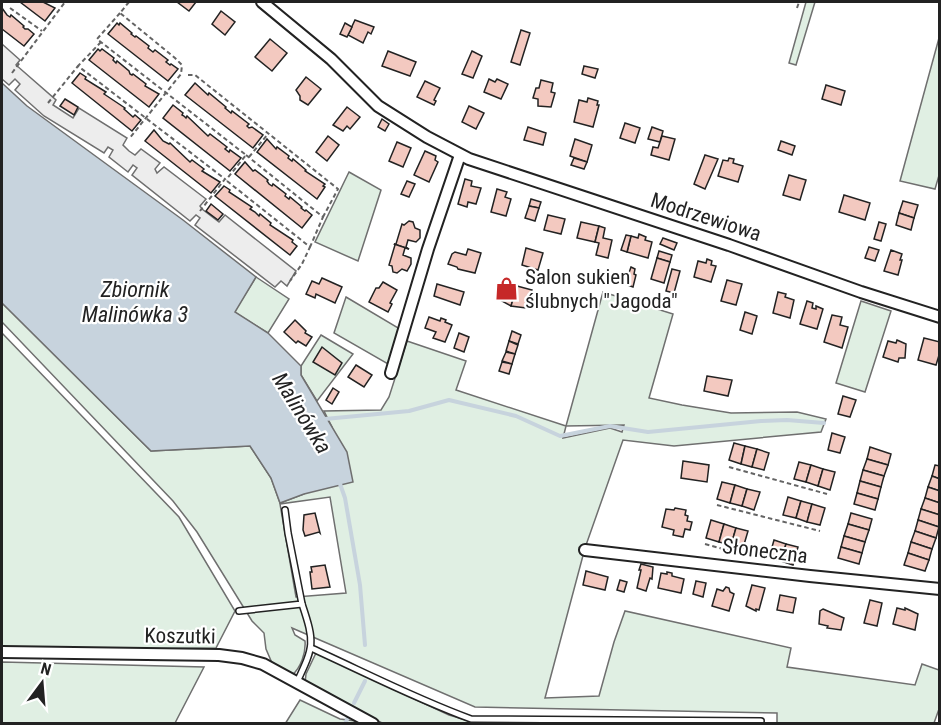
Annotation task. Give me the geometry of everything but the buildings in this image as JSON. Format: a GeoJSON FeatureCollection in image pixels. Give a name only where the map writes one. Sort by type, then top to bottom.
{"type":"FeatureCollection","features":[{"type":"Feature","properties":{"kind":"street","name":"Modrzewiowa"},"geometry":{"type":"LineString","coordinates":[[262,2],[331,59],[378,106],[460,155],[939,317]]}},
{"type":"Feature","properties":{"kind":"street"},"geometry":{"type":"LineString","coordinates":[[391,373],[428,249],[460,155]]}},
{"type":"Feature","properties":{"kind":"street","name":"Słoneczna"},"geometry":{"type":"LineString","coordinates":[[585,550],[939,589]]}},
{"type":"Feature","properties":{"kind":"street","name":"Koszutki"},"geometry":{"type":"LineString","coordinates":[[2,652],[228,656],[253,660],[374,723]]}},
{"type":"Feature","properties":{"kind":"lane"},"geometry":{"type":"LineString","coordinates":[[285,510],[302,604],[312,634],[311,645],[297,682]]}},
{"type":"Feature","properties":{"kind":"lane"},"geometry":{"type":"LineString","coordinates":[[240,611],[302,604]]}},
{"type":"Feature","properties":{"kind":"lane"},"geometry":{"type":"LineString","coordinates":[[311,645],[430,704],[471,719],[761,721]]}},
{"type":"Feature","properties":{"kind":"path"},"geometry":{"type":"LineString","coordinates":[[57,2],[62,5]]}},
{"type":"Feature","properties":{"kind":"path"},"geometry":{"type":"LineString","coordinates":[[12,73],[65,2]]}},
{"type":"Feature","properties":{"kind":"path"},"geometry":{"type":"LineString","coordinates":[[129,2],[97,39],[323,217]]}},
{"type":"Feature","properties":{"kind":"path"},"geometry":{"type":"LineString","coordinates":[[797,8],[799,2]]}},
{"type":"Feature","properties":{"kind":"path"},"geometry":{"type":"LineString","coordinates":[[10,8],[42,32]]}},
{"type":"Feature","properties":{"kind":"path"},"geometry":{"type":"LineString","coordinates":[[120,13],[182,65],[181,74],[129,139]]}},
{"type":"Feature","properties":{"kind":"path"},"geometry":{"type":"LineString","coordinates":[[48,103],[101,42]]}},
{"type":"Feature","properties":{"kind":"path"},"geometry":{"type":"LineString","coordinates":[[78,66],[310,247]]}},
{"type":"Feature","properties":{"kind":"path"},"geometry":{"type":"LineString","coordinates":[[188,75],[195,75],[338,189],[297,272],[290,281]]}},
{"type":"Feature","properties":{"kind":"path"},"geometry":{"type":"LineString","coordinates":[[200,211],[268,133]]}},
{"type":"Feature","properties":{"kind":"path"},"geometry":{"type":"LineString","coordinates":[[729,467],[827,494]]}},
{"type":"Feature","properties":{"kind":"path"},"geometry":{"type":"LineString","coordinates":[[717,505],[820,531]]}},
{"type":"Feature","properties":{"kind":"path"},"geometry":{"type":"LineString","coordinates":[[705,544],[756,559]]}},
{"type":"Feature","properties":{"kind":"green space"},"geometry":{"type":"Polygon","coordinates":[[[806,2],[815,2],[796,65],[789,63],[806,2]]]}},
{"type":"Feature","properties":{"kind":"green space"},"geometry":{"type":"Polygon","coordinates":[[[939,38],[940,172],[935,189],[900,181],[939,38]]]}},
{"type":"Feature","properties":{"kind":"green space"},"geometry":{"type":"Polygon","coordinates":[[[349,172],[381,190],[358,261],[315,242],[349,172]]]}},
{"type":"Feature","properties":{"kind":"green space"},"geometry":{"type":"Polygon","coordinates":[[[256,277],[289,299],[268,333],[234,312],[256,277]]]}},
{"type":"Feature","properties":{"kind":"green space"},"geometry":{"type":"Polygon","coordinates":[[[603,292],[673,314],[649,398],[731,413],[797,412],[826,419],[821,432],[674,446],[623,440],[585,548],[545,698],[599,696],[625,611],[791,648],[787,667],[915,685],[922,664],[939,670],[939,709],[934,723],[777,724],[777,713],[475,707],[292,628],[295,635],[305,641],[305,645],[304,655],[292,675],[272,663],[266,649],[264,633],[252,621],[197,532],[173,501],[2,322],[2,303],[151,451],[250,446],[271,478],[280,503],[304,494],[332,427],[324,411],[381,410],[389,397],[407,341],[466,361],[456,390],[566,426],[603,292]],[[624,425],[566,426],[563,438],[610,428],[622,432],[624,425]],[[330,497],[280,504],[296,597],[346,593],[330,497]]]}},
{"type":"Feature","properties":{"kind":"green space"},"geometry":{"type":"Polygon","coordinates":[[[346,297],[400,329],[388,364],[334,333],[346,297]]]}},
{"type":"Feature","properties":{"kind":"green space"},"geometry":{"type":"Polygon","coordinates":[[[861,301],[891,311],[865,392],[836,383],[861,301]]]}},
{"type":"Feature","properties":{"kind":"green space"},"geometry":{"type":"Polygon","coordinates":[[[2,333],[179,517],[235,611],[216,648],[2,647],[2,333]]]}},
{"type":"Feature","properties":{"kind":"green space"},"geometry":{"type":"Polygon","coordinates":[[[321,335],[353,354],[317,401],[301,375],[301,366],[321,335]]]}},
{"type":"Feature","properties":{"kind":"green space"},"geometry":{"type":"Polygon","coordinates":[[[316,653],[449,715],[473,722],[604,723],[382,723],[305,683],[306,674],[316,653]]]}},
{"type":"Feature","properties":{"kind":"green space"},"geometry":{"type":"Polygon","coordinates":[[[2,662],[204,667],[175,723],[2,724],[2,662]]]}},
{"type":"Feature","properties":{"kind":"green space"},"geometry":{"type":"Polygon","coordinates":[[[300,700],[340,719],[362,723],[285,724],[300,700]]]}},
{"type":"Feature","properties":{"kind":"shaded area"},"geometry":{"type":"Polygon","coordinates":[[[2,44],[20,60],[16,65],[56,100],[53,105],[73,118],[79,108],[127,138],[123,145],[129,151],[135,155],[141,149],[160,163],[155,169],[157,173],[164,167],[206,199],[200,206],[202,209],[219,222],[225,215],[296,271],[287,286],[281,281],[275,287],[195,225],[200,218],[196,215],[190,221],[132,175],[137,168],[133,165],[128,172],[109,157],[113,150],[108,147],[104,153],[44,116],[15,90],[20,84],[15,79],[9,85],[2,79],[2,44]]]}},
{"type":"Feature","properties":{"kind":"water","name":"Zbiornik Malinówka 3"},"geometry":{"type":"Polygon","coordinates":[[[2,83],[27,106],[183,220],[256,277],[235,312],[268,333],[301,366],[301,375],[347,452],[353,482],[304,494],[280,503],[271,478],[250,446],[151,451],[2,303],[2,83]]]}},
{"type":"Feature","properties":{"kind":"waterway"},"geometry":{"type":"LineString","coordinates":[[325,419],[409,411],[449,400],[516,416],[560,436],[610,426],[648,432],[761,421],[787,420],[824,423]]}},
{"type":"Feature","properties":{"kind":"waterway","name":"Malinówka"},"geometry":{"type":"LineString","coordinates":[[339,481],[345,498],[360,585],[365,645]]}},
{"type":"Feature","properties":{"kind":"waterway","name":"Malinówka"},"geometry":{"type":"LineString","coordinates":[[354,703],[365,681]]}},
{"type":"Feature","properties":{"kind":"waterway","name":"Malinówka"},"geometry":{"type":"LineString","coordinates":[[345,724],[348,717]]}},
{"type":"Feature","properties":{"kind":"place","name":"Salon sukien ślubnych \"Jagoda\""},"geometry":{"type":"Point","coordinates":[507,289]}}]}
